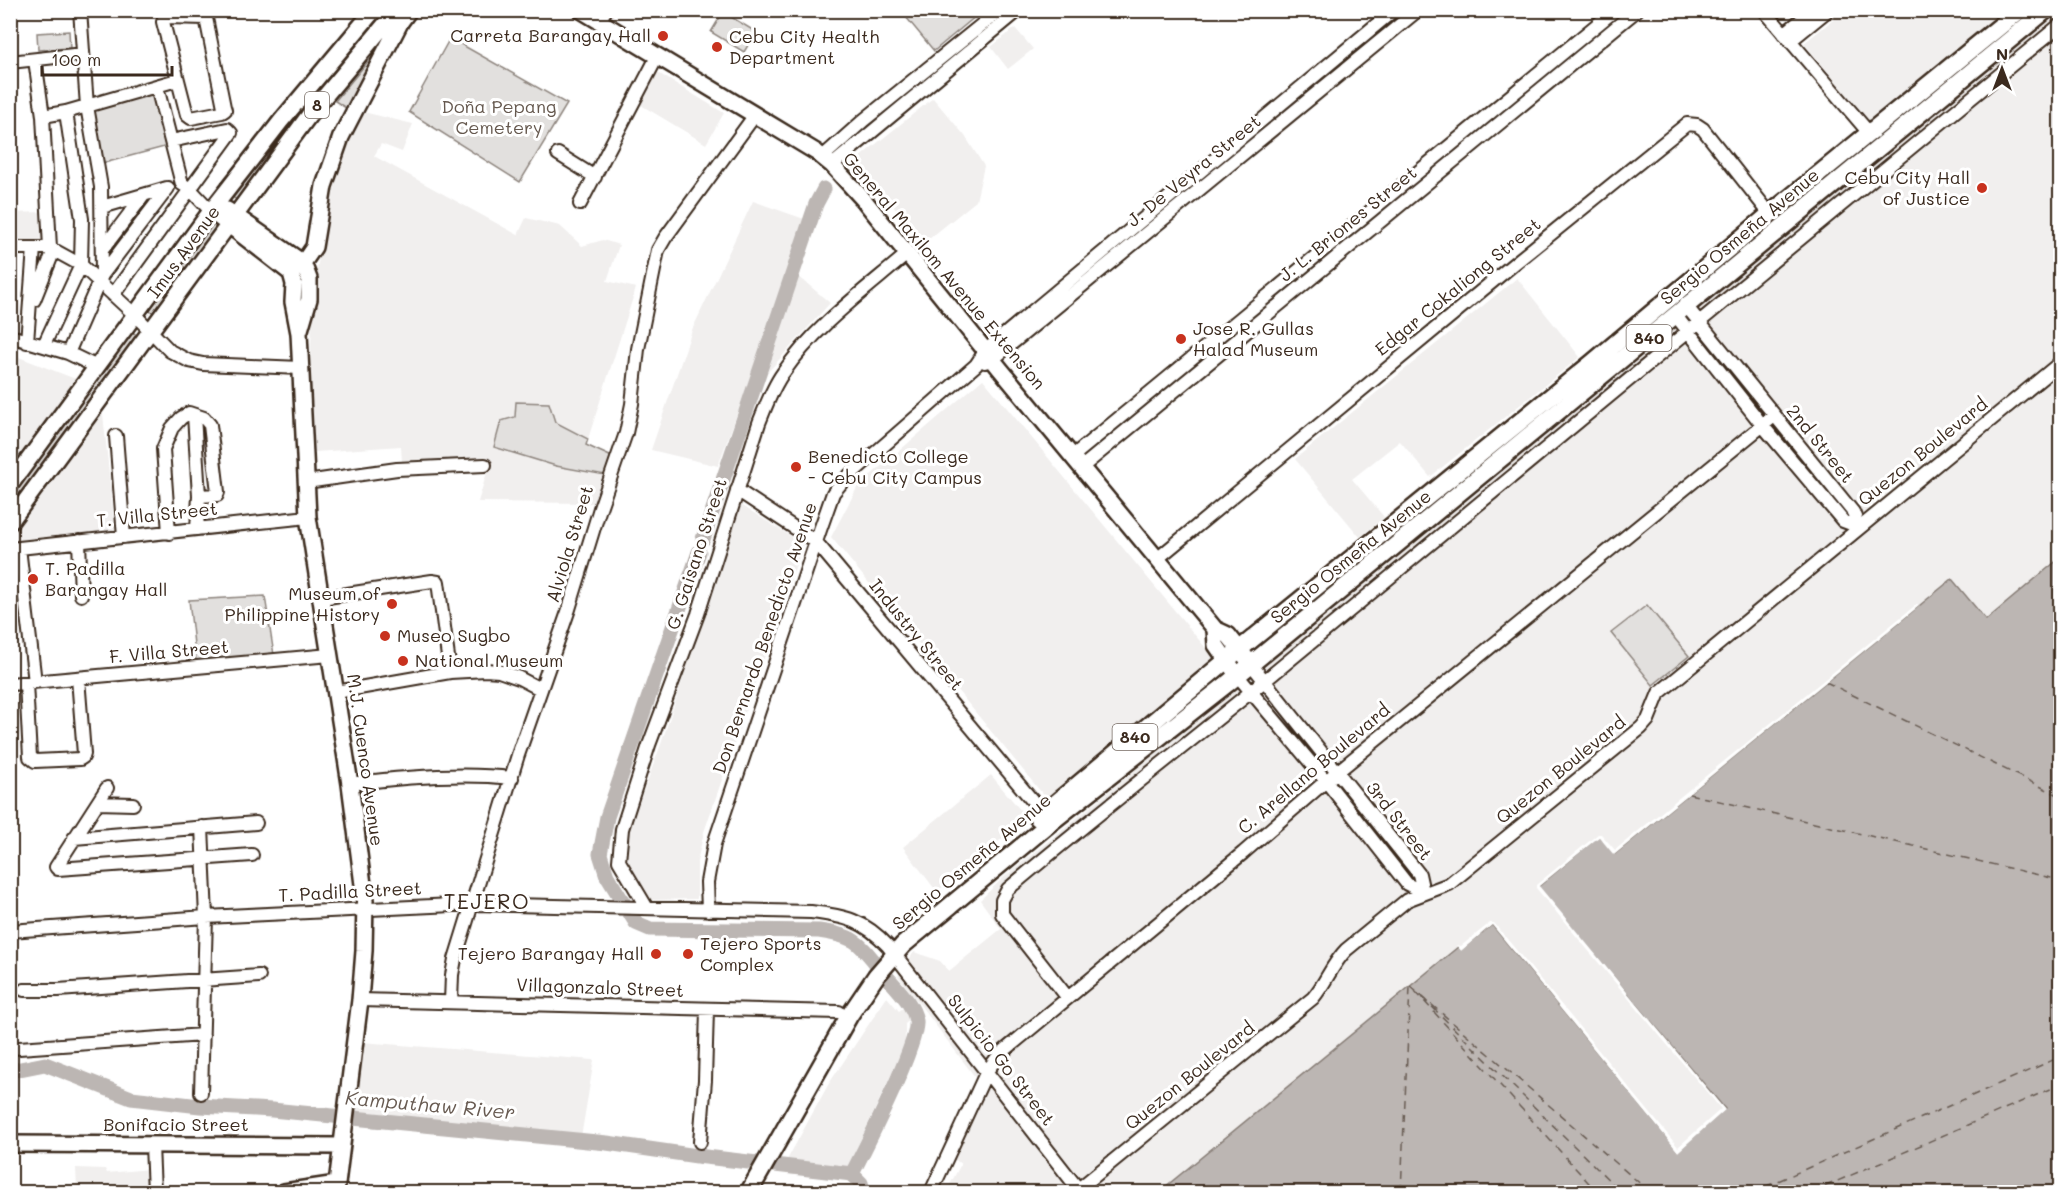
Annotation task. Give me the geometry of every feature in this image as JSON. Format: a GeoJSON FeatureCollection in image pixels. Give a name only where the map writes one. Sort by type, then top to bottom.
{"type":"FeatureCollection","features":[{"type":"Feature","properties":{"kind":"highway","name":"Sergio Osmeña Avenue"},"geometry":{"type":"LineString","coordinates":[[1047,818],[1251,664],[1681,311],[2020,10]]}},
{"type":"Feature","properties":{"kind":"highway","name":"Sergio Osmeña Avenue"},"geometry":{"type":"LineString","coordinates":[[737,1192],[756,1169],[839,1012],[882,961],[1226,660],[1591,364],[1770,214],[1875,140],[2046,10]]}},
{"type":"Feature","properties":{"kind":"highway","name":"Sergio Osmeña Avenue"},"geometry":{"type":"LineString","coordinates":[[767,1149],[882,961]]}},
{"type":"Feature","properties":{"kind":"highway","name":"Sergio Osmeña Avenue"},"geometry":{"type":"LineString","coordinates":[[749,1192],[756,1169]]}},
{"type":"Feature","properties":{"kind":"main road","name":"Imus Avenue"},"geometry":{"type":"LineString","coordinates":[[10,485],[135,315],[209,205],[374,10]]}},
{"type":"Feature","properties":{"kind":"main road","name":"Imus Avenue"},"geometry":{"type":"LineString","coordinates":[[10,522],[310,114],[397,10]]}},
{"type":"Feature","properties":{"kind":"main road","name":"8"},"geometry":{"type":"LineString","coordinates":[[297,268],[314,247],[324,186],[341,137],[401,21],[409,10]]}},
{"type":"Feature","properties":{"kind":"main road","name":"General Maxilom Avenue Extension"},"geometry":{"type":"LineString","coordinates":[[581,10],[602,16],[657,57],[828,161],[864,199],[1215,629],[1228,635],[1251,664]]}},
{"type":"Feature","properties":{"kind":"main road"},"geometry":{"type":"LineString","coordinates":[[209,205],[297,268]]}},
{"type":"Feature","properties":{"kind":"main road","name":"M.J. Cuenco Avenue"},"geometry":{"type":"LineString","coordinates":[[297,268],[309,279],[309,299],[299,333],[308,517],[350,784],[365,909],[360,1000],[336,1188]]}},
{"type":"Feature","properties":{"kind":"main road","name":"General Maxilom Avenue Extension"},"geometry":{"type":"LineString","coordinates":[[1215,629],[1216,645],[1237,675]]}},
{"type":"Feature","properties":{"kind":"main road","name":"Bonifacio Street"},"geometry":{"type":"LineString","coordinates":[[10,1144],[341,1146]]}},
{"type":"Feature","properties":{"kind":"main road"},"geometry":{"type":"LineString","coordinates":[[285,1192],[336,1188]]}},
{"type":"Feature","properties":{"kind":"street"},"geometry":{"type":"LineString","coordinates":[[80,10],[87,106],[101,187],[101,279]]}},
{"type":"Feature","properties":{"kind":"street"},"geometry":{"type":"LineString","coordinates":[[1000,10],[826,153],[828,161],[1019,10]]}},
{"type":"Feature","properties":{"kind":"street","name":"J. De Veyra Street"},"geometry":{"type":"LineString","coordinates":[[1169,208],[1394,10]]}},
{"type":"Feature","properties":{"kind":"street","name":"J. De Veyra Street"},"geometry":{"type":"LineString","coordinates":[[990,355],[1169,208],[1418,10]]}},
{"type":"Feature","properties":{"kind":"street","name":"J. L. Briones Street"},"geometry":{"type":"LineString","coordinates":[[1077,461],[1223,332],[1615,10]]}},
{"type":"Feature","properties":{"kind":"street","name":"J. L. Briones Street"},"geometry":{"type":"LineString","coordinates":[[1077,461],[1232,342],[1637,10]]}},
{"type":"Feature","properties":{"kind":"street"},"geometry":{"type":"LineString","coordinates":[[1764,10],[1893,161]]}},
{"type":"Feature","properties":{"kind":"street"},"geometry":{"type":"LineString","coordinates":[[1787,38],[1813,10]]}},
{"type":"Feature","properties":{"kind":"street"},"geometry":{"type":"LineString","coordinates":[[1787,38],[1828,10]]}},
{"type":"Feature","properties":{"kind":"street"},"geometry":{"type":"LineString","coordinates":[[164,18],[206,18],[225,110],[188,117],[177,80],[164,18]]}},
{"type":"Feature","properties":{"kind":"street"},"geometry":{"type":"LineString","coordinates":[[1068,998],[1002,914],[1003,895],[1008,890],[1100,812],[1264,681],[1687,330],[2061,25]]}},
{"type":"Feature","properties":{"kind":"street"},"geometry":{"type":"LineString","coordinates":[[1563,53],[1573,63]]}},
{"type":"Feature","properties":{"kind":"street"},"geometry":{"type":"LineString","coordinates":[[10,62],[83,54]]}},
{"type":"Feature","properties":{"kind":"street"},"geometry":{"type":"LineString","coordinates":[[580,204],[657,57]]}},
{"type":"Feature","properties":{"kind":"street"},"geometry":{"type":"LineString","coordinates":[[30,313],[52,249],[43,116],[35,60]]}},
{"type":"Feature","properties":{"kind":"street"},"geometry":{"type":"LineString","coordinates":[[43,116],[66,112],[177,80]]}},
{"type":"Feature","properties":{"kind":"street"},"geometry":{"type":"LineString","coordinates":[[156,87],[186,186],[209,205]]}},
{"type":"Feature","properties":{"kind":"street"},"geometry":{"type":"LineString","coordinates":[[44,345],[81,265],[82,219],[66,112]]}},
{"type":"Feature","properties":{"kind":"street","name":"Alviola Street"},"geometry":{"type":"LineString","coordinates":[[451,1002],[453,967],[513,778],[518,755],[569,609],[626,433],[632,404],[638,349],[658,250],[754,115]]}},
{"type":"Feature","properties":{"kind":"street","name":"Edgar Cokaliong Street"},"geometry":{"type":"LineString","coordinates":[[1157,559],[1687,124],[1697,125],[1703,129],[1770,214]]}},
{"type":"Feature","properties":{"kind":"street"},"geometry":{"type":"LineString","coordinates":[[113,295],[186,186],[229,138],[231,130],[171,141]]}},
{"type":"Feature","properties":{"kind":"street"},"geometry":{"type":"LineString","coordinates":[[558,154],[595,177]]}},
{"type":"Feature","properties":{"kind":"street"},"geometry":{"type":"LineString","coordinates":[[102,207],[168,188],[186,186]]}},
{"type":"Feature","properties":{"kind":"street"},"geometry":{"type":"LineString","coordinates":[[68,353],[101,279],[168,188]]}},
{"type":"Feature","properties":{"kind":"street"},"geometry":{"type":"LineString","coordinates":[[102,250],[143,196]]}},
{"type":"Feature","properties":{"kind":"street"},"geometry":{"type":"LineString","coordinates":[[10,248],[52,249],[81,265],[101,279],[113,295],[170,351],[189,361],[203,364],[301,368]]}},
{"type":"Feature","properties":{"kind":"street"},"geometry":{"type":"LineString","coordinates":[[27,342],[34,248]]}},
{"type":"Feature","properties":{"kind":"street"},"geometry":{"type":"LineString","coordinates":[[1319,252],[1328,264]]}},
{"type":"Feature","properties":{"kind":"street","name":"G. Gaisano Street"},"geometry":{"type":"LineString","coordinates":[[641,908],[619,861],[622,829],[649,745],[698,614],[769,397],[781,374],[810,338],[907,254]]}},
{"type":"Feature","properties":{"kind":"street","name":"2nd Street"},"geometry":{"type":"LineString","coordinates":[[1681,311],[1698,321],[1853,512],[1859,527]]}},
{"type":"Feature","properties":{"kind":"street","name":"2nd Street"},"geometry":{"type":"LineString","coordinates":[[1681,311],[1687,330],[1763,426],[1843,521],[1859,527]]}},
{"type":"Feature","properties":{"kind":"street"},"geometry":{"type":"LineString","coordinates":[[1223,332],[1232,342]]}},
{"type":"Feature","properties":{"kind":"street"},"geometry":{"type":"LineString","coordinates":[[10,336],[68,353],[97,367]]}},
{"type":"Feature","properties":{"kind":"street","name":"Don Bernardo Benedicto Avenue"},"geometry":{"type":"LineString","coordinates":[[708,910],[707,882],[714,844],[831,498],[843,481],[990,355]]}},
{"type":"Feature","properties":{"kind":"street","name":"Quezon Boulevard"},"geometry":{"type":"LineString","coordinates":[[1077,1191],[1313,998],[1346,950],[1407,900],[1449,884],[1641,728],[1648,720],[1659,693],[2061,363]]}},
{"type":"Feature","properties":{"kind":"street"},"geometry":{"type":"LineString","coordinates":[[169,533],[163,448],[167,437],[181,417],[189,413],[204,418],[210,425],[218,492],[217,495],[199,496]]}},
{"type":"Feature","properties":{"kind":"street"},"geometry":{"type":"LineString","coordinates":[[194,415],[199,496],[197,529]]}},
{"type":"Feature","properties":{"kind":"street","name":"C. Arellano Boulevard"},"geometry":{"type":"LineString","coordinates":[[931,1192],[987,1071],[999,1055],[1326,781],[1774,416]]}},
{"type":"Feature","properties":{"kind":"street"},"geometry":{"type":"LineString","coordinates":[[116,436],[124,537]]}},
{"type":"Feature","properties":{"kind":"street"},"geometry":{"type":"LineString","coordinates":[[306,482],[397,469],[485,465]]}},
{"type":"Feature","properties":{"kind":"street","name":"Industry Street"},"geometry":{"type":"LineString","coordinates":[[737,490],[816,542],[1047,818]]}},
{"type":"Feature","properties":{"kind":"street","name":"T. Villa Street"},"geometry":{"type":"LineString","coordinates":[[15,548],[308,517]]}},
{"type":"Feature","properties":{"kind":"street"},"geometry":{"type":"LineString","coordinates":[[79,542],[81,595]]}},
{"type":"Feature","properties":{"kind":"street"},"geometry":{"type":"LineString","coordinates":[[15,548],[30,682],[30,757],[35,761],[83,757],[78,678]]}},
{"type":"Feature","properties":{"kind":"street"},"geometry":{"type":"LineString","coordinates":[[321,598],[432,581],[438,582],[450,672]]}},
{"type":"Feature","properties":{"kind":"street","name":"F. Villa Street"},"geometry":{"type":"LineString","coordinates":[[10,684],[330,655]]}},
{"type":"Feature","properties":{"kind":"street","name":"3rd Street"},"geometry":{"type":"LineString","coordinates":[[1251,664],[1419,874],[1423,892]]}},
{"type":"Feature","properties":{"kind":"street"},"geometry":{"type":"LineString","coordinates":[[336,692],[467,670],[499,671],[540,689]]}},
{"type":"Feature","properties":{"kind":"street","name":"3rd Street"},"geometry":{"type":"LineString","coordinates":[[1237,675],[1326,781],[1407,884],[1423,892]]}},
{"type":"Feature","properties":{"kind":"street"},"geometry":{"type":"LineString","coordinates":[[350,784],[414,778],[490,776],[513,778]]}},
{"type":"Feature","properties":{"kind":"street"},"geometry":{"type":"LineString","coordinates":[[107,788],[56,865],[58,869],[252,855]]}},
{"type":"Feature","properties":{"kind":"street"},"geometry":{"type":"LineString","coordinates":[[98,803],[134,804]]}},
{"type":"Feature","properties":{"kind":"street"},"geometry":{"type":"LineString","coordinates":[[74,838],[255,823]]}},
{"type":"Feature","properties":{"kind":"street"},"geometry":{"type":"LineString","coordinates":[[201,1093],[206,917],[202,827]]}},
{"type":"Feature","properties":{"kind":"street","name":"T. Padilla Street"},"geometry":{"type":"LineString","coordinates":[[10,931],[206,917],[473,904],[811,912],[840,916],[865,925],[882,961]]}},
{"type":"Feature","properties":{"kind":"street","name":"Sulpicio Go Street"},"geometry":{"type":"LineString","coordinates":[[882,961],[987,1071],[1077,1191]]}},
{"type":"Feature","properties":{"kind":"street"},"geometry":{"type":"LineString","coordinates":[[24,990],[58,990],[259,976]]}},
{"type":"Feature","properties":{"kind":"street","name":"Villagonzalo Street"},"geometry":{"type":"LineString","coordinates":[[360,1000],[839,1012]]}},
{"type":"Feature","properties":{"kind":"street"},"geometry":{"type":"LineString","coordinates":[[700,1142],[707,1009]]}},
{"type":"Feature","properties":{"kind":"street"},"geometry":{"type":"LineString","coordinates":[[19,1048],[203,1035]]}},
{"type":"Feature","properties":{"kind":"street"},"geometry":{"type":"LineString","coordinates":[[152,1145],[154,1192]]}},
{"type":"Feature","properties":{"kind":"shaded area"},"geometry":{"type":"Polygon","coordinates":[[[1844,11],[2006,11],[1871,123],[1804,43],[1844,11]]]}},
{"type":"Feature","properties":{"kind":"shaded area"},"geometry":{"type":"Polygon","coordinates":[[[2059,11],[2060,558],[1986,620],[1952,579],[1689,794],[1725,1110],[1678,1152],[1458,947],[1159,1192],[1070,1192],[1067,1190],[1065,1192],[946,1192],[961,1164],[954,1159],[985,1090],[898,976],[914,952],[940,961],[949,971],[1001,929],[980,900],[1003,878],[2059,11]]]}},
{"type":"Feature","properties":{"kind":"shaded area"},"geometry":{"type":"Polygon","coordinates":[[[1015,28],[1033,49],[1008,69],[991,47],[1015,28]]]}},
{"type":"Feature","properties":{"kind":"shaded area"},"geometry":{"type":"Polygon","coordinates":[[[655,71],[724,113],[706,144],[636,102],[655,71]]]}},
{"type":"Feature","properties":{"kind":"shaded area"},"geometry":{"type":"Polygon","coordinates":[[[933,98],[965,136],[984,166],[976,201],[924,243],[855,161],[933,98]]]}},
{"type":"Feature","properties":{"kind":"shaded area"},"geometry":{"type":"Polygon","coordinates":[[[359,111],[413,124],[402,152],[381,144],[374,156],[518,235],[526,218],[560,226],[582,246],[603,240],[619,245],[607,281],[636,288],[588,439],[516,402],[515,417],[494,447],[556,466],[605,475],[596,503],[478,502],[490,462],[402,463],[401,446],[315,452],[310,371],[313,295],[324,226],[347,142],[359,111]]]}},
{"type":"Feature","properties":{"kind":"shaded area"},"geometry":{"type":"Polygon","coordinates":[[[753,201],[807,220],[718,466],[651,450],[692,330],[753,201]]]}},
{"type":"Feature","properties":{"kind":"shaded area"},"geometry":{"type":"Polygon","coordinates":[[[45,212],[46,243],[11,244],[10,213],[45,212]]]}},
{"type":"Feature","properties":{"kind":"shaded area"},"geometry":{"type":"Polygon","coordinates":[[[797,275],[830,303],[768,372],[779,327],[797,275]]]}},
{"type":"Feature","properties":{"kind":"shaded area"},"geometry":{"type":"Polygon","coordinates":[[[1517,278],[1580,357],[1430,477],[1400,441],[1352,479],[1384,517],[1360,537],[1295,459],[1517,278]]]}},
{"type":"Feature","properties":{"kind":"shaded area"},"geometry":{"type":"Polygon","coordinates":[[[11,354],[78,380],[11,475],[11,354]]]}},
{"type":"Feature","properties":{"kind":"shaded area"},"geometry":{"type":"Polygon","coordinates":[[[983,379],[1214,658],[1046,798],[831,537],[858,486],[983,379]]]}},
{"type":"Feature","properties":{"kind":"shaded area"},"geometry":{"type":"Polygon","coordinates":[[[102,404],[115,532],[11,541],[11,534],[102,404]]]}},
{"type":"Feature","properties":{"kind":"shaded area"},"geometry":{"type":"Polygon","coordinates":[[[741,505],[803,544],[704,832],[697,862],[697,899],[652,900],[636,878],[627,860],[629,830],[660,747],[741,505]]]}},
{"type":"Feature","properties":{"kind":"shaded area"},"geometry":{"type":"Polygon","coordinates":[[[2060,558],[2060,1192],[1159,1192],[1458,947],[1461,950],[1492,925],[1678,1151],[1725,1109],[1538,887],[1599,836],[1615,854],[1952,579],[1986,620],[2060,558]]]}},
{"type":"Feature","properties":{"kind":"shaded area"},"geometry":{"type":"Polygon","coordinates":[[[991,775],[1027,818],[937,892],[903,847],[991,775]]]}},
{"type":"Feature","properties":{"kind":"shaded area"},"geometry":{"type":"Polygon","coordinates":[[[887,997],[899,1011],[913,1001],[919,1011],[905,1024],[905,1045],[846,1171],[787,1160],[828,1085],[887,997]]]}},
{"type":"Feature","properties":{"kind":"shaded area"},"geometry":{"type":"Polygon","coordinates":[[[361,1042],[594,1060],[581,1137],[354,1116],[361,1042]]]}},
{"type":"Feature","properties":{"kind":"shaded area"},"geometry":{"type":"Polygon","coordinates":[[[76,1168],[105,1169],[107,1173],[150,1169],[150,1192],[71,1192],[77,1190],[76,1168]]]}},
{"type":"Feature","properties":{"kind":"green space"},"geometry":{"type":"Polygon","coordinates":[[[374,11],[398,11],[242,204],[226,192],[374,11]]]}},
{"type":"Feature","properties":{"kind":"green space"},"geometry":{"type":"Polygon","coordinates":[[[901,11],[982,11],[934,51],[901,11]]]}},
{"type":"Feature","properties":{"kind":"green space"},"geometry":{"type":"Polygon","coordinates":[[[723,12],[756,32],[744,52],[711,32],[723,12]]]}},
{"type":"Feature","properties":{"kind":"green space"},"geometry":{"type":"Polygon","coordinates":[[[399,24],[349,110],[335,101],[399,24]]]}},
{"type":"Feature","properties":{"kind":"green space"},"geometry":{"type":"Polygon","coordinates":[[[69,31],[70,48],[38,50],[37,33],[69,31]]]}},
{"type":"Feature","properties":{"kind":"green space","name":"Doña Pepang Cemetery"},"geometry":{"type":"Polygon","coordinates":[[[450,38],[567,104],[520,182],[409,112],[450,38]]]}},
{"type":"Feature","properties":{"kind":"green space"},"geometry":{"type":"Polygon","coordinates":[[[155,93],[168,146],[104,163],[93,109],[155,93]]]}},
{"type":"Feature","properties":{"kind":"green space"},"geometry":{"type":"Polygon","coordinates":[[[205,218],[222,231],[160,318],[142,304],[205,218]]]}},
{"type":"Feature","properties":{"kind":"green space"},"geometry":{"type":"Polygon","coordinates":[[[126,327],[143,340],[11,522],[11,486],[126,327]]]}},
{"type":"Feature","properties":{"kind":"green space"},"geometry":{"type":"Polygon","coordinates":[[[516,402],[549,403],[555,422],[588,439],[586,445],[612,457],[605,475],[556,466],[494,447],[501,421],[515,417],[516,402]]]}},
{"type":"Feature","properties":{"kind":"green space"},"geometry":{"type":"Polygon","coordinates":[[[265,596],[274,655],[196,662],[189,600],[265,596]]]}},
{"type":"Feature","properties":{"kind":"green space"},"geometry":{"type":"Polygon","coordinates":[[[1647,605],[1689,656],[1653,685],[1611,633],[1647,605]]]}},
{"type":"Feature","properties":{"kind":"green space"},"geometry":{"type":"Polygon","coordinates":[[[14,700],[15,763],[10,762],[11,701],[14,700]]]}},
{"type":"Feature","properties":{"kind":"pier"},"geometry":{"type":"Polygon","coordinates":[[[1917,604],[1919,606],[1614,855],[1599,837],[1539,886],[1725,1110],[1678,1152],[1492,925],[1461,951],[1456,945],[1461,946],[1490,923],[1494,923],[1678,1147],[1721,1109],[1536,888],[1536,885],[1598,834],[1601,834],[1615,850],[1917,604]]]}},
{"type":"Feature","properties":{"kind":"waterway"},"geometry":{"type":"LineString","coordinates":[[703,539],[816,204],[824,189]]}},
{"type":"Feature","properties":{"kind":"waterway"},"geometry":{"type":"LineString","coordinates":[[699,552],[607,817],[600,854],[607,876],[636,923],[650,929],[819,931],[842,935],[862,947],[902,994],[914,1014],[915,1033],[890,1096],[852,1174]]}},
{"type":"Feature","properties":{"kind":"waterway","name":"Kamputhaw River"},"geometry":{"type":"LineString","coordinates":[[10,1071],[45,1064],[131,1098],[607,1143],[852,1174]]}},
{"type":"Feature","properties":{"kind":"waterway"},"geometry":{"type":"LineString","coordinates":[[852,1174],[861,1183],[864,1192]]}},
{"type":"Feature","properties":{"kind":"ferry route"},"geometry":{"type":"LineString","coordinates":[[1826,682],[2060,796]]}},
{"type":"Feature","properties":{"kind":"ferry route"},"geometry":{"type":"LineString","coordinates":[[1689,794],[2060,880]]}},
{"type":"Feature","properties":{"kind":"ferry route"},"geometry":{"type":"LineString","coordinates":[[1410,986],[1650,1192]]}},
{"type":"Feature","properties":{"kind":"ferry route"},"geometry":{"type":"LineString","coordinates":[[1401,1192],[1410,987]]}},
{"type":"Feature","properties":{"kind":"ferry route"},"geometry":{"type":"LineString","coordinates":[[1415,991],[1597,1192]]}},
{"type":"Feature","properties":{"kind":"ferry route"},"geometry":{"type":"LineString","coordinates":[[1422,997],[1621,1192]]}},
{"type":"Feature","properties":{"kind":"ferry route"},"geometry":{"type":"LineString","coordinates":[[1753,1192],[2060,1057]]}},
{"type":"Feature","properties":{"kind":"ferry route"},"geometry":{"type":"LineString","coordinates":[[1812,1192],[2060,1085]]}},
{"type":"Feature","properties":{"kind":"place","name":"Carreta Barangay Hall"},"geometry":{"type":"Point","coordinates":[663,36]}},
{"type":"Feature","properties":{"kind":"place","name":"Cebu City Health Department"},"geometry":{"type":"Point","coordinates":[717,47]}},
{"type":"Feature","properties":{"kind":"place","name":"Cebu City Hall of Justice"},"geometry":{"type":"Point","coordinates":[1982,188]}},
{"type":"Feature","properties":{"kind":"place","name":"Jose R. Gullas Halad Museum"},"geometry":{"type":"Point","coordinates":[1181,339]}},
{"type":"Feature","properties":{"kind":"place","name":"Benedicto College - Cebu City Campus"},"geometry":{"type":"Point","coordinates":[796,467]}},
{"type":"Feature","properties":{"kind":"place","name":"T. Padilla Barangay Hall"},"geometry":{"type":"Point","coordinates":[33,579]}},
{"type":"Feature","properties":{"kind":"place","name":"Museum of Philippine History"},"geometry":{"type":"Point","coordinates":[392,604]}},
{"type":"Feature","properties":{"kind":"place","name":"Museo Sugbo"},"geometry":{"type":"Point","coordinates":[385,636]}},
{"type":"Feature","properties":{"kind":"place","name":"National Museum"},"geometry":{"type":"Point","coordinates":[403,661]}},
{"type":"Feature","properties":{"kind":"place","name":"Tejero Barangay Hall"},"geometry":{"type":"Point","coordinates":[656,954]}},
{"type":"Feature","properties":{"kind":"place","name":"Tejero Sports Complex"},"geometry":{"type":"Point","coordinates":[688,954]}},
{"type":"Feature","properties":{"kind":"district","name":"TEJERO"},"geometry":{"type":"Point","coordinates":[487,902]}}]}
